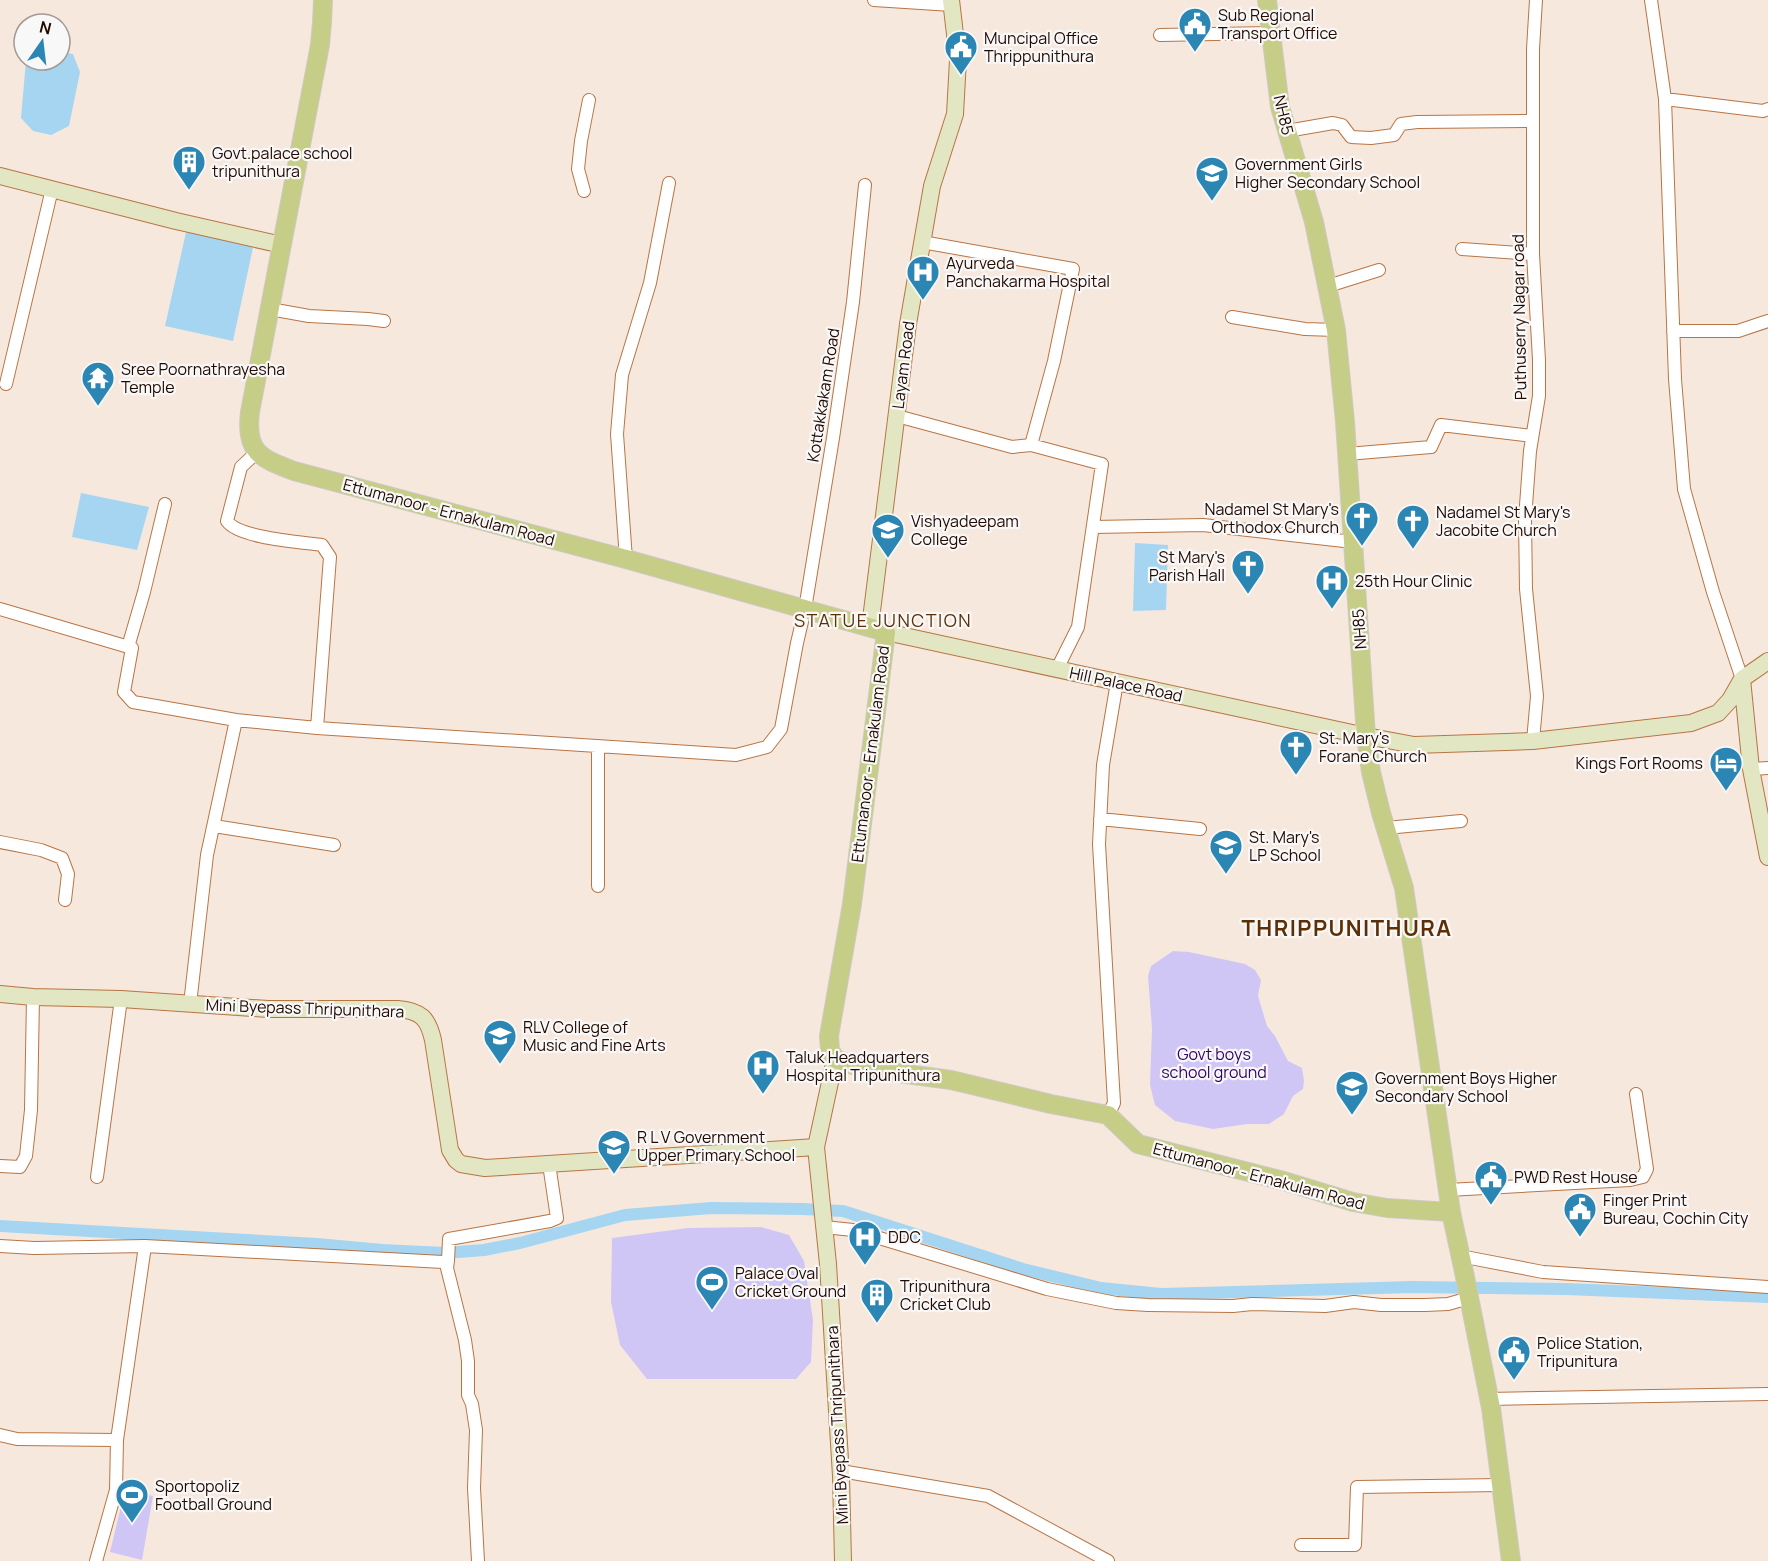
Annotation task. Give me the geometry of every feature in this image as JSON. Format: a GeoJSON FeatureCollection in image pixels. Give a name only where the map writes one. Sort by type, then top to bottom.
{"type":"FeatureCollection","features":[{"type":"Feature","properties":{"kind":"main road"},"geometry":{"type":"LineString","coordinates":[[257,452],[250,441],[248,428],[306,109],[320,45],[323,0]]}},
{"type":"Feature","properties":{"kind":"main road","name":"NH85"},"geometry":{"type":"LineString","coordinates":[[1267,0],[1280,107],[1314,222],[1336,330],[1347,454],[1366,736]]}},
{"type":"Feature","properties":{"kind":"main road","name":"Layam Road"},"geometry":{"type":"LineString","coordinates":[[878,629],[897,416],[908,324],[932,186],[955,114],[958,60],[951,2]]}},
{"type":"Feature","properties":{"kind":"main road"},"geometry":{"type":"LineString","coordinates":[[0,176],[176,221],[282,245]]}},
{"type":"Feature","properties":{"kind":"main road","name":"Ettumanoor - Ernakulam Road"},"geometry":{"type":"LineString","coordinates":[[257,452],[270,462],[294,471],[878,629],[852,904],[829,1036],[830,1050],[835,1059]]}},
{"type":"Feature","properties":{"kind":"main road","name":"Hill Palace Road"},"geometry":{"type":"LineString","coordinates":[[878,629],[1366,736]]}},
{"type":"Feature","properties":{"kind":"main road"},"geometry":{"type":"LineString","coordinates":[[1511,1561],[1489,1399],[1451,1212],[1404,888],[1371,772],[1366,736],[1414,745],[1533,741],[1691,723],[1718,713],[1730,700],[1742,680],[1766,663]]}},
{"type":"Feature","properties":{"kind":"main road"},"geometry":{"type":"LineString","coordinates":[[1742,680],[1760,769],[1768,857]]}},
{"type":"Feature","properties":{"kind":"main road","name":"Mini Byepass Thripunithara"},"geometry":{"type":"LineString","coordinates":[[0,994],[268,1009],[398,1009],[417,1012],[424,1018],[431,1033],[448,1144],[458,1162],[472,1166],[485,1168],[816,1147]]}},
{"type":"Feature","properties":{"kind":"main road"},"geometry":{"type":"LineString","coordinates":[[835,1059],[862,1068],[951,1080],[1107,1115]]}},
{"type":"Feature","properties":{"kind":"main road","name":"Mini Byepass Thripunithara"},"geometry":{"type":"LineString","coordinates":[[835,1059],[816,1147],[824,1226],[841,1471],[843,1561]]}},
{"type":"Feature","properties":{"kind":"main road","name":"Ettumanoor - Ernakulam Road"},"geometry":{"type":"LineString","coordinates":[[1107,1115],[1138,1144],[1284,1181],[1353,1202],[1387,1208],[1451,1212]]}},
{"type":"Feature","properties":{"kind":"street"},"geometry":{"type":"LineString","coordinates":[[874,0],[951,2]]}},
{"type":"Feature","properties":{"kind":"street","name":"Puthuserry Nagar road"},"geometry":{"type":"LineString","coordinates":[[1533,741],[1537,696],[1526,590],[1526,531],[1530,451],[1539,396],[1533,254],[1533,49],[1536,0]]}},
{"type":"Feature","properties":{"kind":"street"},"geometry":{"type":"LineString","coordinates":[[1652,0],[1665,99],[1674,331],[1684,489],[1713,592],[1742,680]]}},
{"type":"Feature","properties":{"kind":"street"},"geometry":{"type":"LineString","coordinates":[[1160,34],[1271,33]]}},
{"type":"Feature","properties":{"kind":"street"},"geometry":{"type":"LineString","coordinates":[[1665,99],[1763,111],[1768,109]]}},
{"type":"Feature","properties":{"kind":"street"},"geometry":{"type":"LineString","coordinates":[[584,190],[578,169],[589,100]]}},
{"type":"Feature","properties":{"kind":"street"},"geometry":{"type":"LineString","coordinates":[[1287,131],[1332,123],[1342,125],[1352,137],[1371,138],[1394,135],[1401,124],[1417,122],[1533,121]]}},
{"type":"Feature","properties":{"kind":"street"},"geometry":{"type":"LineString","coordinates":[[626,559],[617,434],[622,375],[650,283],[669,183]]}},
{"type":"Feature","properties":{"kind":"street","name":"Kottakkakam Road"},"geometry":{"type":"LineString","coordinates":[[165,504],[128,647],[132,648],[124,692],[133,702],[236,720],[317,728],[736,755],[767,747],[781,729],[805,609],[853,302],[865,185]]}},
{"type":"Feature","properties":{"kind":"street"},"geometry":{"type":"LineString","coordinates":[[6,384],[52,189]]}},
{"type":"Feature","properties":{"kind":"street"},"geometry":{"type":"LineString","coordinates":[[922,242],[1073,269],[1054,361],[1031,445]]}},
{"type":"Feature","properties":{"kind":"street"},"geometry":{"type":"LineString","coordinates":[[1462,249],[1533,254]]}},
{"type":"Feature","properties":{"kind":"street"},"geometry":{"type":"LineString","coordinates":[[1328,286],[1379,270]]}},
{"type":"Feature","properties":{"kind":"street"},"geometry":{"type":"LineString","coordinates":[[270,309],[309,316],[384,321]]}},
{"type":"Feature","properties":{"kind":"street"},"geometry":{"type":"LineString","coordinates":[[1232,317],[1305,329],[1336,330]]}},
{"type":"Feature","properties":{"kind":"street"},"geometry":{"type":"LineString","coordinates":[[1674,331],[1738,331],[1768,321]]}},
{"type":"Feature","properties":{"kind":"street"},"geometry":{"type":"LineString","coordinates":[[897,416],[1012,447],[1031,445],[1102,464],[1078,627],[1058,669]]}},
{"type":"Feature","properties":{"kind":"street"},"geometry":{"type":"LineString","coordinates":[[1347,454],[1431,447],[1441,425],[1532,436]]}},
{"type":"Feature","properties":{"kind":"street"},"geometry":{"type":"LineString","coordinates":[[257,452],[241,467],[227,521],[230,525],[252,535],[322,545],[330,557],[317,728]]}},
{"type":"Feature","properties":{"kind":"street"},"geometry":{"type":"LineString","coordinates":[[1093,527],[1203,525],[1353,542]]}},
{"type":"Feature","properties":{"kind":"street"},"geometry":{"type":"LineString","coordinates":[[0,609],[128,647]]}},
{"type":"Feature","properties":{"kind":"street"},"geometry":{"type":"LineString","coordinates":[[1107,1115],[1114,1103],[1099,844],[1103,765],[1117,682]]}},
{"type":"Feature","properties":{"kind":"street"},"geometry":{"type":"LineString","coordinates":[[190,1004],[207,855],[236,720]]}},
{"type":"Feature","properties":{"kind":"street"},"geometry":{"type":"LineString","coordinates":[[598,746],[598,886]]}},
{"type":"Feature","properties":{"kind":"street"},"geometry":{"type":"LineString","coordinates":[[1100,819],[1200,829]]}},
{"type":"Feature","properties":{"kind":"street"},"geometry":{"type":"LineString","coordinates":[[1386,828],[1461,821]]}},
{"type":"Feature","properties":{"kind":"street"},"geometry":{"type":"LineString","coordinates":[[213,826],[334,845]]}},
{"type":"Feature","properties":{"kind":"street"},"geometry":{"type":"LineString","coordinates":[[0,842],[41,850],[62,858],[68,874],[65,900]]}},
{"type":"Feature","properties":{"kind":"street"},"geometry":{"type":"LineString","coordinates":[[0,1166],[20,1167],[26,1156],[31,1110],[33,997]]}},
{"type":"Feature","properties":{"kind":"street"},"geometry":{"type":"LineString","coordinates":[[97,1177],[121,999]]}},
{"type":"Feature","properties":{"kind":"street"},"geometry":{"type":"LineString","coordinates":[[1448,1190],[1515,1185],[1564,1185],[1643,1177],[1647,1169],[1636,1094]]}},
{"type":"Feature","properties":{"kind":"street"},"geometry":{"type":"LineString","coordinates":[[478,1561],[474,1488],[476,1430],[472,1404],[468,1395],[468,1361],[465,1340],[447,1268],[449,1239],[557,1218],[549,1164]]}},
{"type":"Feature","properties":{"kind":"street"},"geometry":{"type":"LineString","coordinates":[[824,1226],[853,1230],[1047,1289],[1116,1303],[1325,1306],[1354,1302],[1381,1305],[1425,1305],[1448,1304],[1469,1298]]}},
{"type":"Feature","properties":{"kind":"street"},"geometry":{"type":"LineString","coordinates":[[0,1246],[34,1248],[145,1246],[438,1262],[449,1255]]}},
{"type":"Feature","properties":{"kind":"street"},"geometry":{"type":"LineString","coordinates":[[96,1561],[116,1490],[117,1440],[145,1246]]}},
{"type":"Feature","properties":{"kind":"street"},"geometry":{"type":"LineString","coordinates":[[1462,1264],[1543,1272],[1768,1287]]}},
{"type":"Feature","properties":{"kind":"street"},"geometry":{"type":"LineString","coordinates":[[1489,1399],[1768,1394]]}},
{"type":"Feature","properties":{"kind":"street"},"geometry":{"type":"LineString","coordinates":[[0,1435],[17,1439],[117,1440]]}},
{"type":"Feature","properties":{"kind":"street"},"geometry":{"type":"LineString","coordinates":[[841,1471],[988,1496],[1108,1561]]}},
{"type":"Feature","properties":{"kind":"street"},"geometry":{"type":"LineString","coordinates":[[1301,1545],[1355,1545],[1357,1487],[1502,1485]]}},
{"type":"Feature","properties":{"kind":"green space","name":"Govt boys school ground"},"geometry":{"type":"Polygon","coordinates":[[[1173,951],[1189,952],[1245,964],[1255,970],[1261,980],[1258,996],[1267,1026],[1288,1061],[1302,1068],[1304,1081],[1303,1089],[1293,1096],[1284,1114],[1269,1124],[1247,1124],[1213,1129],[1175,1121],[1155,1105],[1150,1085],[1152,1029],[1148,976],[1151,966],[1173,951]]]}},
{"type":"Feature","properties":{"kind":"green space","name":"Palace Oval Cricket Ground"},"geometry":{"type":"Polygon","coordinates":[[[761,1227],[789,1235],[804,1261],[813,1320],[811,1362],[796,1379],[647,1379],[620,1345],[611,1302],[612,1238],[688,1228],[761,1227]]]}},
{"type":"Feature","properties":{"kind":"green space","name":"Sportopoliz Football Ground"},"geometry":{"type":"Polygon","coordinates":[[[125,1490],[153,1496],[142,1560],[110,1552],[125,1490]]]}},
{"type":"Feature","properties":{"kind":"water"},"geometry":{"type":"Polygon","coordinates":[[[73,54],[80,72],[69,126],[51,135],[33,131],[21,118],[25,72],[72,72],[73,54]]]}},
{"type":"Feature","properties":{"kind":"water"},"geometry":{"type":"Polygon","coordinates":[[[187,228],[254,243],[233,341],[165,326],[187,228]]]}},
{"type":"Feature","properties":{"kind":"water"},"geometry":{"type":"Polygon","coordinates":[[[81,493],[149,507],[137,550],[72,537],[81,493]]]}},
{"type":"Feature","properties":{"kind":"water"},"geometry":{"type":"Polygon","coordinates":[[[1135,543],[1168,545],[1166,610],[1133,611],[1135,543]]]}},
{"type":"Feature","properties":{"kind":"waterway"},"geometry":{"type":"LineString","coordinates":[[0,1226],[445,1253],[484,1250],[520,1243],[625,1215],[711,1208],[802,1209],[843,1211],[1023,1269],[1101,1288],[1161,1294],[1412,1287],[1565,1289],[1768,1297]]}},
{"type":"Feature","properties":{"kind":"place","name":"Sub Regional Transport Office"},"geometry":{"type":"Point","coordinates":[1195,53]}},
{"type":"Feature","properties":{"kind":"place","name":"Muncipal Office Thrippunithura"},"geometry":{"type":"Point","coordinates":[961,76]}},
{"type":"Feature","properties":{"kind":"place","name":"Govt.palace school tripunithura"},"geometry":{"type":"Point","coordinates":[189,191]}},
{"type":"Feature","properties":{"kind":"place","name":"Government Girls Higher Secondary School"},"geometry":{"type":"Point","coordinates":[1212,202]}},
{"type":"Feature","properties":{"kind":"place","name":"Ayurveda Panchakarma Hospital"},"geometry":{"type":"Point","coordinates":[923,301]}},
{"type":"Feature","properties":{"kind":"place","name":"Sree Poornathrayesha Temple"},"geometry":{"type":"Point","coordinates":[98,407]}},
{"type":"Feature","properties":{"kind":"place","name":"Nadamel St Mary's Orthodox Church"},"geometry":{"type":"Point","coordinates":[1362,547]}},
{"type":"Feature","properties":{"kind":"place","name":"Nadamel St Mary's Jacobite Church"},"geometry":{"type":"Point","coordinates":[1413,550]}},
{"type":"Feature","properties":{"kind":"place","name":"Vishyadeepam College"},"geometry":{"type":"Point","coordinates":[888,559]}},
{"type":"Feature","properties":{"kind":"place","name":"St Mary's Parish Hall"},"geometry":{"type":"Point","coordinates":[1248,595]}},
{"type":"Feature","properties":{"kind":"place","name":"25th Hour Clinic"},"geometry":{"type":"Point","coordinates":[1332,610]}},
{"type":"Feature","properties":{"kind":"place","name":"St. Mary's Forane Church"},"geometry":{"type":"Point","coordinates":[1296,776]}},
{"type":"Feature","properties":{"kind":"place","name":"Kings Fort Rooms"},"geometry":{"type":"Point","coordinates":[1726,792]}},
{"type":"Feature","properties":{"kind":"place","name":"St. Mary's LP School"},"geometry":{"type":"Point","coordinates":[1226,875]}},
{"type":"Feature","properties":{"kind":"place","name":"RLV College of Music and Fine Arts"},"geometry":{"type":"Point","coordinates":[500,1065]}},
{"type":"Feature","properties":{"kind":"place","name":"Taluk Headquarters Hospital Tripunithura"},"geometry":{"type":"Point","coordinates":[763,1095]}},
{"type":"Feature","properties":{"kind":"place","name":"Government Boys Higher Secondary School"},"geometry":{"type":"Point","coordinates":[1352,1116]}},
{"type":"Feature","properties":{"kind":"place","name":"R L V Government Upper Primary School"},"geometry":{"type":"Point","coordinates":[614,1175]}},
{"type":"Feature","properties":{"kind":"place","name":"PWD Rest House"},"geometry":{"type":"Point","coordinates":[1491,1206]}},
{"type":"Feature","properties":{"kind":"place","name":"Finger Print Bureau, Cochin City"},"geometry":{"type":"Point","coordinates":[1580,1238]}},
{"type":"Feature","properties":{"kind":"place","name":"DDC"},"geometry":{"type":"Point","coordinates":[865,1266]}},
{"type":"Feature","properties":{"kind":"place","name":"Palace Oval Cricket Ground"},"geometry":{"type":"Point","coordinates":[712,1311]}},
{"type":"Feature","properties":{"kind":"place","name":"Tripunithura Cricket Club"},"geometry":{"type":"Point","coordinates":[877,1324]}},
{"type":"Feature","properties":{"kind":"place","name":"Police Station, Tripunitura"},"geometry":{"type":"Point","coordinates":[1514,1381]}},
{"type":"Feature","properties":{"kind":"place","name":"Sportopoliz Football Ground"},"geometry":{"type":"Point","coordinates":[132,1524]}},
{"type":"Feature","properties":{"kind":"district","name":"STATUE JUNCTION"},"geometry":{"type":"Point","coordinates":[883,621]}},
{"type":"Feature","properties":{"kind":"district","name":"THRIPPUNITHURA"},"geometry":{"type":"Point","coordinates":[1347,928]}}]}
